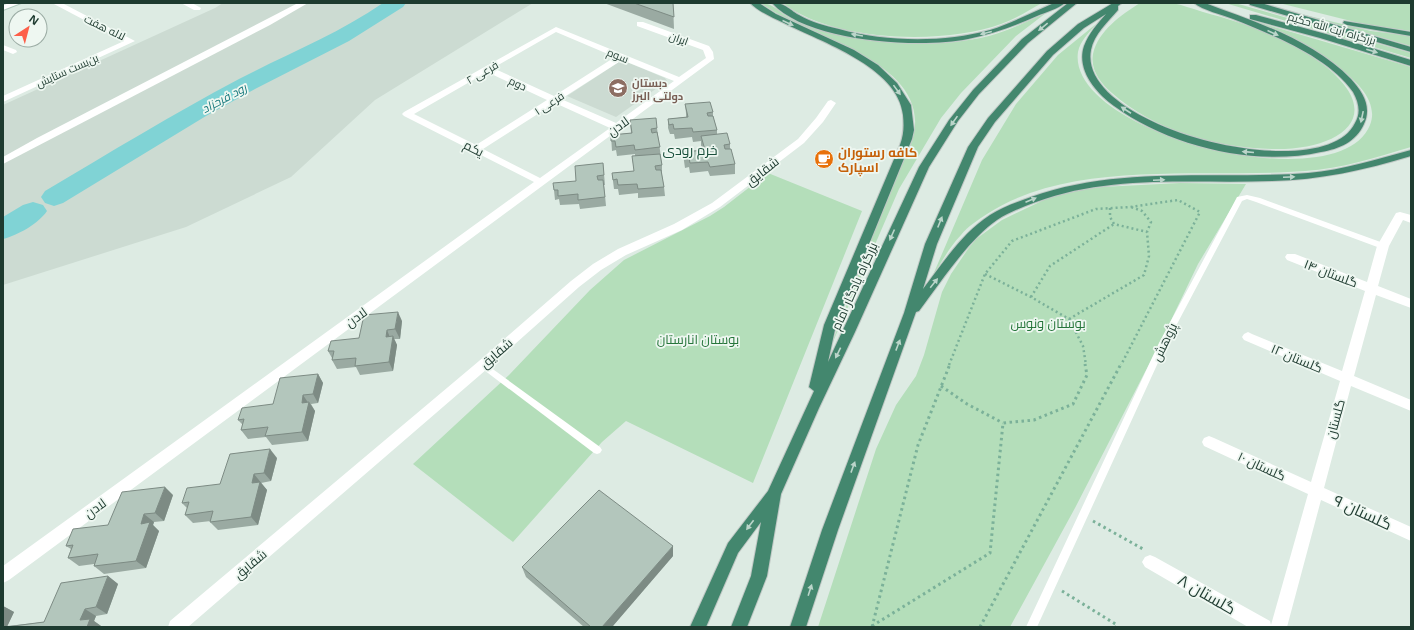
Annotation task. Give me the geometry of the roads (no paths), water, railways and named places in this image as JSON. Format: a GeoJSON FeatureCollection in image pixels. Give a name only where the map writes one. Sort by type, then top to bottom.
{"type":"FeatureCollection","features":[{"type":"Feature","properties":{"kind":"highway"},"geometry":{"type":"LineString","coordinates":[[754,3],[767,13],[852,53],[878,68],[902,97],[909,117],[909,131],[901,153],[830,325],[812,408]]}},
{"type":"Feature","properties":{"kind":"highway"},"geometry":{"type":"LineString","coordinates":[[776,3],[796,17],[832,30],[869,37],[916,40],[959,38],[991,32],[1061,3]]}},
{"type":"Feature","properties":{"kind":"highway","name":"بزرگراه یادگار امام"},"geometry":{"type":"LineString","coordinates":[[739,627],[759,576],[774,494],[812,408],[849,332],[900,217],[924,168],[934,150],[976,92],[1025,41],[1074,3]]}},
{"type":"Feature","properties":{"kind":"highway"},"geometry":{"type":"LineString","coordinates":[[1118,3],[1090,43],[1086,59],[1088,70],[1092,79],[1103,93],[1138,118],[1184,137],[1210,145],[1238,151],[1265,153],[1291,154],[1322,149],[1341,143],[1354,134],[1363,120],[1363,105],[1356,90],[1344,76],[1320,58],[1290,41],[1263,28],[1199,3]]}},
{"type":"Feature","properties":{"kind":"highway"},"geometry":{"type":"LineString","coordinates":[[798,627],[830,530],[910,313],[931,244],[960,174],[980,135],[1015,92],[1050,53],[1081,26],[1118,3]]}},
{"type":"Feature","properties":{"kind":"highway","name":"بزرگراه آیت الله حکیم"},"geometry":{"type":"LineString","coordinates":[[1199,3],[1323,36],[1411,63]]}},
{"type":"Feature","properties":{"kind":"highway","name":"بزرگراه آیت الله حکیم"},"geometry":{"type":"LineString","coordinates":[[1253,3],[1411,50]]}},
{"type":"Feature","properties":{"kind":"highway"},"geometry":{"type":"LineString","coordinates":[[1264,3],[1358,26],[1411,34]]}},
{"type":"Feature","properties":{"kind":"highway"},"geometry":{"type":"LineString","coordinates":[[910,313],[972,236],[999,215],[1034,198],[1058,190],[1084,185],[1142,180],[1188,178],[1242,179],[1308,176],[1367,165],[1411,153]]}},
{"type":"Feature","properties":{"kind":"highway"},"geometry":{"type":"LineString","coordinates":[[698,627],[733,548],[774,494]]}},
{"type":"Feature","properties":{"kind":"street"},"geometry":{"type":"LineString","coordinates":[[3,8],[17,3]]}},
{"type":"Feature","properties":{"kind":"street","name":"لاله هفت"},"geometry":{"type":"LineString","coordinates":[[56,3],[131,41]]}},
{"type":"Feature","properties":{"kind":"street"},"geometry":{"type":"LineString","coordinates":[[185,3],[197,8]]}},
{"type":"Feature","properties":{"kind":"street"},"geometry":{"type":"LineString","coordinates":[[3,161],[304,3]]}},
{"type":"Feature","properties":{"kind":"street","name":"ایران"},"geometry":{"type":"LineString","coordinates":[[640,24],[706,48],[709,52],[710,59]]}},
{"type":"Feature","properties":{"kind":"street","name":"سوم"},"geometry":{"type":"LineString","coordinates":[[556,29],[680,81]]}},
{"type":"Feature","properties":{"kind":"street","name":"فرعی ۲"},"geometry":{"type":"LineString","coordinates":[[408,114],[556,29]]}},
{"type":"Feature","properties":{"kind":"street","name":"بن‌بست ستایش"},"geometry":{"type":"LineString","coordinates":[[4,98],[131,41]]}},
{"type":"Feature","properties":{"kind":"street"},"geometry":{"type":"LineString","coordinates":[[3,47],[13,52]]}},
{"type":"Feature","properties":{"kind":"street","name":"فرعی ۱"},"geometry":{"type":"LineString","coordinates":[[476,149],[622,56]]}},
{"type":"Feature","properties":{"kind":"street","name":"لادن"},"geometry":{"type":"LineString","coordinates":[[3,575],[710,59]]}},
{"type":"Feature","properties":{"kind":"street","name":"دوم"},"geometry":{"type":"LineString","coordinates":[[487,69],[616,127]]}},
{"type":"Feature","properties":{"kind":"street","name":"شقایق"},"geometry":{"type":"LineString","coordinates":[[176,627],[483,365],[575,284],[597,267],[622,252],[678,227],[716,205],[801,141],[820,120],[831,104]]}},
{"type":"Feature","properties":{"kind":"street","name":"یکم"},"geometry":{"type":"LineString","coordinates":[[408,114],[540,182]]}},
{"type":"Feature","properties":{"kind":"street","name":"گلستان"},"geometry":{"type":"LineString","coordinates":[[1279,627],[1383,246],[1405,217]]}},
{"type":"Feature","properties":{"kind":"street","name":"گلستان ۱۴"},"geometry":{"type":"LineString","coordinates":[[1291,257],[1411,304]]}},
{"type":"Feature","properties":{"kind":"street","name":"گلستان ۱۲"},"geometry":{"type":"LineString","coordinates":[[1248,337],[1411,406]]}},
{"type":"Feature","properties":{"kind":"street","name":"گلستان ۱۰"},"geometry":{"type":"LineString","coordinates":[[1209,442],[1316,491]]}},
{"type":"Feature","properties":{"kind":"street","name":"گلستان ۹"},"geometry":{"type":"LineString","coordinates":[[1316,491],[1411,534]]}},
{"type":"Feature","properties":{"kind":"street","name":"گلستان ۸"},"geometry":{"type":"LineString","coordinates":[[1150,562],[1264,627]]}},
{"type":"Feature","properties":{"kind":"lane","name":"پژوهش"},"geometry":{"type":"LineString","coordinates":[[1031,627],[1163,343],[1239,199],[1247,197],[1258,200],[1383,246]]}},
{"type":"Feature","properties":{"kind":"lane"},"geometry":{"type":"LineString","coordinates":[[483,365],[597,450]]}},
{"type":"Feature","properties":{"kind":"waterway","name":"رود فرحزاد"},"geometry":{"type":"LineString","coordinates":[[54,197],[198,111],[247,84],[342,37],[396,3]]}},
{"type":"Feature","properties":{"kind":"waterway","name":"رود فرحزاد"},"geometry":{"type":"LineString","coordinates":[[3,230],[33,211]]}},
{"type":"Feature","properties":{"kind":"place","name":"دبستان دولتی البرز"},"geometry":{"type":"Point","coordinates":[618,88]}},
{"type":"Feature","properties":{"kind":"place","name":"کافه رستوران اسپارک"},"geometry":{"type":"Point","coordinates":[824,159]}},
{"type":"Feature","properties":{"kind":"district","name":"خرم رودی"},"geometry":{"type":"Point","coordinates":[690,149]}},
{"type":"Feature","properties":{"kind":"park label","name":"بوستان ونوس"},"geometry":{"type":"Point","coordinates":[1048,323]}},
{"type":"Feature","properties":{"kind":"park label","name":"بوستان انارستان"},"geometry":{"type":"Point","coordinates":[698,339]}}]}
